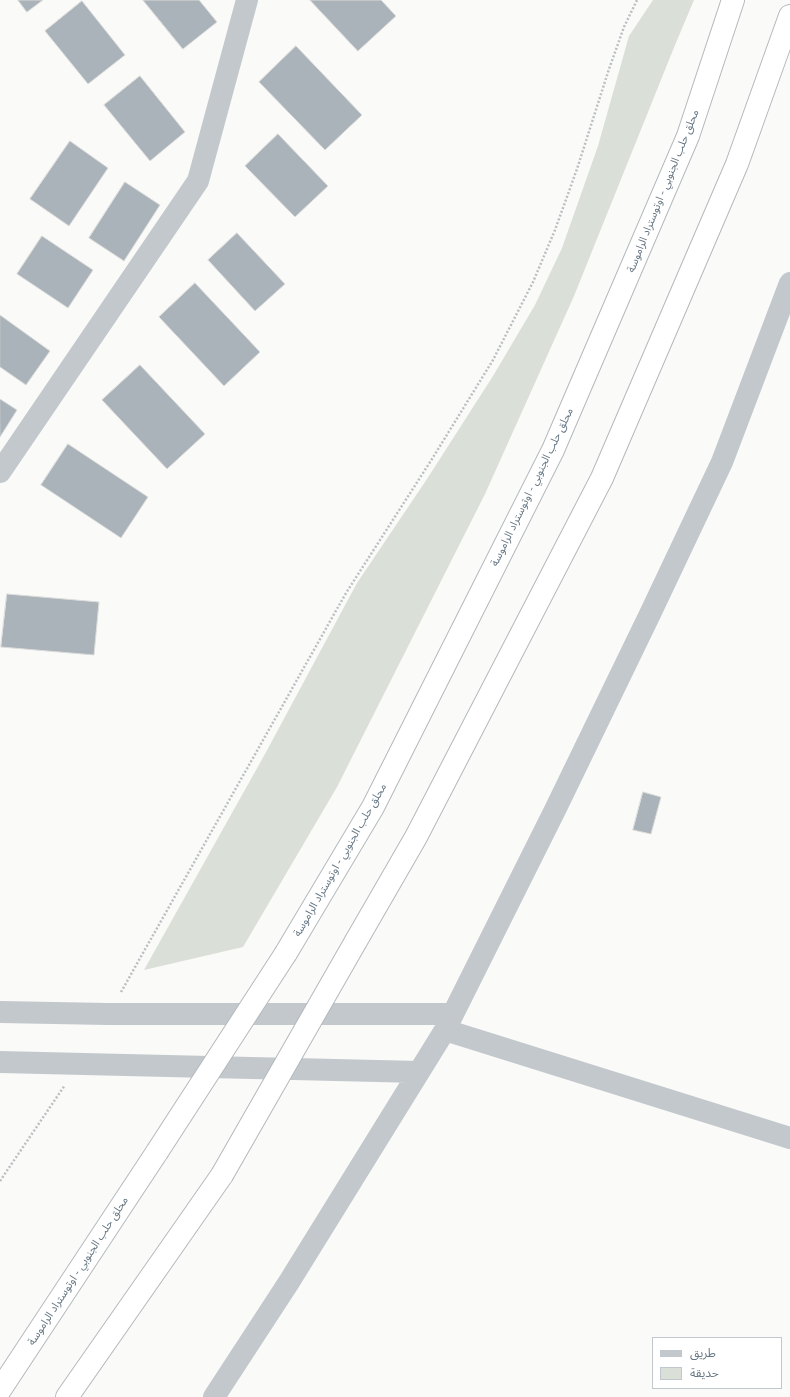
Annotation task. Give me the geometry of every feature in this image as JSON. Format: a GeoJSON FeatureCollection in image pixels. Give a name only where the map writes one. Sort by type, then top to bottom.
{"type":"FeatureCollection","features":[{"type":"Feature","properties":{"kind":"highway","name":"محلق حلب الجنوبي - اوتوستراد الراموسة"},"geometry":{"type":"LineString","coordinates":[[0,1390],[286,953],[373,807],[553,450],[688,136],[733,0]]}},
{"type":"Feature","properties":{"kind":"highway"},"geometry":{"type":"LineString","coordinates":[[67,1397],[222,1175],[416,836],[602,478],[738,164],[790,16]]}},
{"type":"Feature","properties":{"kind":"street"},"geometry":{"type":"LineString","coordinates":[[0,472],[198,181],[247,0]]}},
{"type":"Feature","properties":{"kind":"street"},"geometry":{"type":"LineString","coordinates":[[214,1397],[289,1282],[449,1022],[555,810],[722,462],[790,283]]}},
{"type":"Feature","properties":{"kind":"street"},"geometry":{"type":"LineString","coordinates":[[0,1012],[449,1022],[790,1138]]}},
{"type":"Feature","properties":{"kind":"street"},"geometry":{"type":"LineString","coordinates":[[0,1062],[419,1072]]}},
{"type":"Feature","properties":{"kind":"path"},"geometry":{"type":"LineString","coordinates":[[108,1014],[346,593],[432,459],[493,360],[533,282],[555,230],[577,169],[609,69],[624,28],[637,0]]}},
{"type":"Feature","properties":{"kind":"path"},"geometry":{"type":"LineString","coordinates":[[0,1181],[79,1064]]}},
{"type":"Feature","properties":{"kind":"green space"},"geometry":{"type":"Polygon","coordinates":[[[653,0],[694,0],[574,296],[485,494],[337,787],[243,947],[144,970],[265,754],[357,583],[427,479],[493,376],[535,305],[562,248],[598,146],[629,36],[653,0]]]}},
{"type":"Feature","properties":{"kind":"building"},"geometry":{"type":"Polygon","coordinates":[[[18,0],[43,0],[27,12],[18,0]]]}},
{"type":"Feature","properties":{"kind":"building"},"geometry":{"type":"Polygon","coordinates":[[[143,0],[199,0],[217,22],[183,49],[143,0]]]}},
{"type":"Feature","properties":{"kind":"building"},"geometry":{"type":"Polygon","coordinates":[[[310,0],[381,0],[396,16],[358,51],[310,0]]]}},
{"type":"Feature","properties":{"kind":"building"},"geometry":{"type":"Polygon","coordinates":[[[82,1],[125,55],[88,84],[45,31],[82,1]]]}},
{"type":"Feature","properties":{"kind":"building"},"geometry":{"type":"Polygon","coordinates":[[[296,46],[362,115],[325,150],[259,82],[296,46]]]}},
{"type":"Feature","properties":{"kind":"building"},"geometry":{"type":"Polygon","coordinates":[[[140,76],[185,132],[150,161],[104,105],[140,76]]]}},
{"type":"Feature","properties":{"kind":"building"},"geometry":{"type":"Polygon","coordinates":[[[278,134],[328,186],[295,217],[245,166],[278,134]]]}},
{"type":"Feature","properties":{"kind":"building"},"geometry":{"type":"Polygon","coordinates":[[[70,141],[108,168],[69,226],[30,199],[70,141]]]}},
{"type":"Feature","properties":{"kind":"building"},"geometry":{"type":"Polygon","coordinates":[[[125,182],[160,205],[124,261],[89,238],[125,182]]]}},
{"type":"Feature","properties":{"kind":"building"},"geometry":{"type":"Polygon","coordinates":[[[237,233],[285,284],[255,311],[208,260],[237,233]]]}},
{"type":"Feature","properties":{"kind":"building"},"geometry":{"type":"Polygon","coordinates":[[[42,236],[93,270],[68,308],[17,274],[42,236]]]}},
{"type":"Feature","properties":{"kind":"building"},"geometry":{"type":"Polygon","coordinates":[[[195,283],[260,352],[224,386],[159,317],[195,283]]]}},
{"type":"Feature","properties":{"kind":"building"},"geometry":{"type":"Polygon","coordinates":[[[0,315],[50,351],[26,385],[0,367],[0,315]]]}},
{"type":"Feature","properties":{"kind":"building"},"geometry":{"type":"Polygon","coordinates":[[[140,365],[205,434],[167,469],[102,400],[140,365]]]}},
{"type":"Feature","properties":{"kind":"building"},"geometry":{"type":"Polygon","coordinates":[[[0,399],[17,410],[0,437],[0,399]]]}},
{"type":"Feature","properties":{"kind":"building"},"geometry":{"type":"Polygon","coordinates":[[[68,444],[148,497],[121,538],[41,485],[68,444]]]}},
{"type":"Feature","properties":{"kind":"building"},"geometry":{"type":"Polygon","coordinates":[[[7,594],[99,602],[94,655],[1,647],[7,594]]]}},
{"type":"Feature","properties":{"kind":"building"},"geometry":{"type":"Polygon","coordinates":[[[643,792],[661,797],[651,834],[633,830],[643,792]]]}}]}
